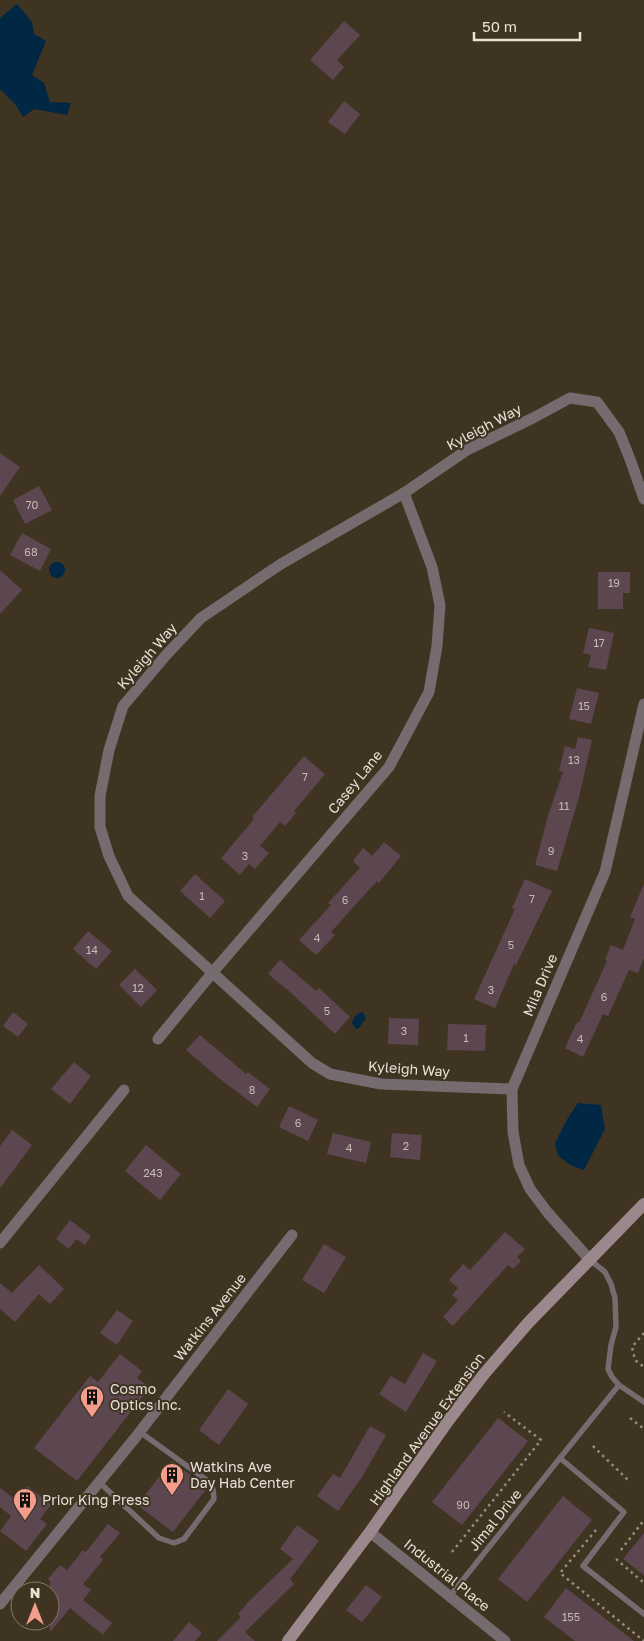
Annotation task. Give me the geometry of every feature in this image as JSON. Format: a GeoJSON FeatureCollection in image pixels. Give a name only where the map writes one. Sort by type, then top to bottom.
{"type":"FeatureCollection","features":[{"type":"Feature","properties":{"kind":"street","name":"Kyleigh Way"},"geometry":{"type":"LineString","coordinates":[[512,1089],[380,1084],[330,1074],[312,1063],[128,896],[109,856],[100,827],[100,796],[109,750],[123,706],[167,654],[201,618],[303,550],[404,493],[467,450],[570,398],[597,402],[619,432],[644,499]]}},
{"type":"Feature","properties":{"kind":"street","name":"Casey Lane"},"geometry":{"type":"LineString","coordinates":[[158,1039],[389,767],[429,692],[438,646],[440,605],[432,567],[404,493]]}},
{"type":"Feature","properties":{"kind":"street","name":"Mila Drive"},"geometry":{"type":"LineString","coordinates":[[590,1260],[548,1213],[530,1189],[519,1165],[513,1132],[512,1089],[605,872],[644,704]]}},
{"type":"Feature","properties":{"kind":"street"},"geometry":{"type":"LineString","coordinates":[[0,1243],[124,1090]]}},
{"type":"Feature","properties":{"kind":"street","name":"Highland Avenue Extension"},"geometry":{"type":"LineString","coordinates":[[288,1641],[370,1532],[448,1421],[484,1374],[528,1323],[644,1204]]}},
{"type":"Feature","properties":{"kind":"street","name":"Watkins Avenue"},"geometry":{"type":"LineString","coordinates":[[0,1604],[140,1432],[292,1235]]}},
{"type":"Feature","properties":{"kind":"street","name":"Industrial Place"},"geometry":{"type":"LineString","coordinates":[[370,1532],[504,1641]]}},
{"type":"Feature","properties":{"kind":"lane"},"geometry":{"type":"LineString","coordinates":[[590,1260],[604,1272],[611,1284],[615,1298],[616,1327],[611,1345],[608,1369],[619,1385],[644,1402]]}},
{"type":"Feature","properties":{"kind":"lane","name":"Jimal Drive"},"geometry":{"type":"LineString","coordinates":[[449,1597],[619,1385]]}},
{"type":"Feature","properties":{"kind":"lane"},"geometry":{"type":"LineString","coordinates":[[99,1482],[159,1538],[174,1542],[184,1539],[214,1499],[214,1489],[208,1481],[140,1432]]}},
{"type":"Feature","properties":{"kind":"lane"},"geometry":{"type":"LineString","coordinates":[[560,1458],[624,1512],[584,1566],[644,1614]]}},
{"type":"Feature","properties":{"kind":"path"},"geometry":{"type":"LineString","coordinates":[[644,1333],[632,1347],[635,1360],[644,1367]]}},
{"type":"Feature","properties":{"kind":"path"},"geometry":{"type":"LineString","coordinates":[[452,1552],[541,1440],[504,1412]]}},
{"type":"Feature","properties":{"kind":"path"},"geometry":{"type":"LineString","coordinates":[[630,1418],[644,1429]]}},
{"type":"Feature","properties":{"kind":"path"},"geometry":{"type":"LineString","coordinates":[[593,1446],[630,1482]]}},
{"type":"Feature","properties":{"kind":"path"},"geometry":{"type":"LineString","coordinates":[[621,1550],[644,1520]]}},
{"type":"Feature","properties":{"kind":"path"},"geometry":{"type":"LineString","coordinates":[[616,1559],[644,1583]]}},
{"type":"Feature","properties":{"kind":"water"},"geometry":{"type":"Polygon","coordinates":[[[17,4],[32,22],[34,34],[46,41],[32,75],[44,83],[50,102],[71,103],[67,115],[34,109],[23,117],[15,104],[0,89],[0,18],[17,4]]]}},
{"type":"Feature","properties":{"kind":"water"},"geometry":{"type":"Polygon","coordinates":[[[57,562],[65,570],[57,578],[49,570],[57,562]]]}},
{"type":"Feature","properties":{"kind":"water"},"geometry":{"type":"Polygon","coordinates":[[[363,1012],[366,1018],[359,1028],[356,1029],[352,1023],[357,1015],[363,1012]]]}},
{"type":"Feature","properties":{"kind":"water"},"geometry":{"type":"Polygon","coordinates":[[[578,1103],[601,1105],[605,1129],[584,1170],[572,1166],[558,1156],[555,1143],[578,1103]]]}},
{"type":"Feature","properties":{"kind":"building"},"geometry":{"type":"Polygon","coordinates":[[[344,21],[360,35],[337,60],[344,67],[333,80],[310,60],[344,21]]]}},
{"type":"Feature","properties":{"kind":"building"},"geometry":{"type":"Polygon","coordinates":[[[344,101],[360,114],[345,134],[328,122],[344,101]]]}},
{"type":"Feature","properties":{"kind":"building"},"geometry":{"type":"Polygon","coordinates":[[[0,453],[20,467],[0,496],[0,453]]]}},
{"type":"Feature","properties":{"kind":"building"},"geometry":{"type":"Polygon","coordinates":[[[39,486],[52,510],[25,524],[13,500],[39,486]]]}},
{"type":"Feature","properties":{"kind":"building"},"geometry":{"type":"Polygon","coordinates":[[[22,533],[51,549],[40,571],[10,555],[22,533]]]}},
{"type":"Feature","properties":{"kind":"building"},"geometry":{"type":"Polygon","coordinates":[[[0,570],[22,590],[0,614],[0,570]]]}},
{"type":"Feature","properties":{"kind":"building"},"geometry":{"type":"Polygon","coordinates":[[[598,572],[630,572],[630,593],[623,593],[623,609],[598,609],[598,572]]]}},
{"type":"Feature","properties":{"kind":"building"},"geometry":{"type":"Polygon","coordinates":[[[589,628],[614,633],[606,670],[588,667],[591,655],[583,653],[589,628]]]}},
{"type":"Feature","properties":{"kind":"building"},"geometry":{"type":"Polygon","coordinates":[[[577,688],[599,693],[591,724],[569,719],[577,688]]]}},
{"type":"Feature","properties":{"kind":"building"},"geometry":{"type":"Polygon","coordinates":[[[578,737],[592,740],[579,797],[557,871],[535,865],[548,816],[563,772],[559,771],[565,746],[575,749],[578,737]]]}},
{"type":"Feature","properties":{"kind":"building"},"geometry":{"type":"Polygon","coordinates":[[[304,756],[325,774],[294,811],[296,813],[285,826],[280,822],[260,846],[269,853],[255,869],[249,864],[240,875],[221,858],[254,819],[252,817],[304,756]]]}},
{"type":"Feature","properties":{"kind":"building"},"geometry":{"type":"Polygon","coordinates":[[[384,842],[401,856],[379,883],[377,881],[331,932],[335,935],[316,955],[299,940],[331,905],[328,903],[360,868],[353,861],[363,848],[372,856],[384,842]]]}},
{"type":"Feature","properties":{"kind":"building"},"geometry":{"type":"Polygon","coordinates":[[[195,874],[225,901],[210,918],[180,891],[195,874]]]}},
{"type":"Feature","properties":{"kind":"building"},"geometry":{"type":"Polygon","coordinates":[[[525,879],[552,891],[516,965],[514,964],[495,1008],[474,999],[515,909],[512,908],[525,879]]]}},
{"type":"Feature","properties":{"kind":"building"},"geometry":{"type":"Polygon","coordinates":[[[644,884],[644,958],[638,973],[629,970],[608,1016],[603,1014],[583,1057],[565,1048],[577,1022],[579,1023],[607,961],[605,960],[611,945],[623,950],[635,919],[630,917],[644,884]]]}},
{"type":"Feature","properties":{"kind":"building"},"geometry":{"type":"Polygon","coordinates":[[[88,931],[112,951],[96,969],[73,949],[88,931]]]}},
{"type":"Feature","properties":{"kind":"building"},"geometry":{"type":"Polygon","coordinates":[[[280,960],[316,991],[319,988],[350,1017],[335,1034],[268,974],[280,960]]]}},
{"type":"Feature","properties":{"kind":"building"},"geometry":{"type":"Polygon","coordinates":[[[135,969],[157,990],[141,1007],[119,985],[135,969]]]}},
{"type":"Feature","properties":{"kind":"building"},"geometry":{"type":"Polygon","coordinates":[[[13,1012],[28,1024],[18,1037],[3,1026],[13,1012]]]}},
{"type":"Feature","properties":{"kind":"building"},"geometry":{"type":"Polygon","coordinates":[[[389,1018],[419,1019],[418,1045],[388,1044],[389,1018]]]}},
{"type":"Feature","properties":{"kind":"building"},"geometry":{"type":"Polygon","coordinates":[[[448,1024],[486,1025],[485,1051],[447,1050],[448,1024]]]}},
{"type":"Feature","properties":{"kind":"building"},"geometry":{"type":"Polygon","coordinates":[[[200,1035],[246,1074],[248,1072],[270,1089],[257,1107],[186,1050],[200,1035]]]}},
{"type":"Feature","properties":{"kind":"building"},"geometry":{"type":"Polygon","coordinates":[[[74,1062],[91,1076],[70,1104],[51,1089],[74,1062]]]}},
{"type":"Feature","properties":{"kind":"building"},"geometry":{"type":"Polygon","coordinates":[[[289,1106],[318,1120],[308,1141],[279,1127],[289,1106]]]}},
{"type":"Feature","properties":{"kind":"building"},"geometry":{"type":"Polygon","coordinates":[[[12,1130],[32,1145],[0,1188],[0,1146],[12,1130]]]}},
{"type":"Feature","properties":{"kind":"building"},"geometry":{"type":"Polygon","coordinates":[[[333,1133],[371,1142],[366,1163],[327,1154],[333,1133]]]}},
{"type":"Feature","properties":{"kind":"building"},"geometry":{"type":"Polygon","coordinates":[[[392,1133],[422,1135],[420,1160],[390,1157],[392,1133]]]}},
{"type":"Feature","properties":{"kind":"building"},"geometry":{"type":"Polygon","coordinates":[[[146,1145],[181,1174],[160,1200],[125,1171],[146,1145]]]}},
{"type":"Feature","properties":{"kind":"building"},"geometry":{"type":"Polygon","coordinates":[[[70,1220],[91,1236],[85,1245],[76,1239],[69,1249],[56,1239],[70,1220]]]}},
{"type":"Feature","properties":{"kind":"building"},"geometry":{"type":"Polygon","coordinates":[[[505,1232],[525,1249],[517,1257],[521,1261],[513,1269],[508,1265],[453,1326],[443,1317],[458,1300],[452,1295],[458,1288],[449,1280],[463,1264],[470,1270],[505,1232]]]}},
{"type":"Feature","properties":{"kind":"building"},"geometry":{"type":"Polygon","coordinates":[[[324,1244],[346,1257],[324,1293],[302,1280],[324,1244]]]}},
{"type":"Feature","properties":{"kind":"building"},"geometry":{"type":"Polygon","coordinates":[[[39,1265],[64,1289],[50,1304],[39,1294],[15,1322],[0,1309],[0,1283],[12,1293],[39,1265]]]}},
{"type":"Feature","properties":{"kind":"building"},"geometry":{"type":"Polygon","coordinates":[[[117,1310],[133,1321],[117,1345],[100,1333],[117,1310]]]}},
{"type":"Feature","properties":{"kind":"building"},"geometry":{"type":"Polygon","coordinates":[[[423,1353],[437,1361],[406,1412],[379,1394],[391,1376],[405,1384],[423,1353]]]}},
{"type":"Feature","properties":{"kind":"building","name":"Cosmo Optics Inc."},"geometry":{"type":"Polygon","coordinates":[[[120,1354],[142,1371],[137,1378],[150,1387],[77,1481],[34,1448],[90,1376],[98,1382],[120,1354]]]}},
{"type":"Feature","properties":{"kind":"building"},"geometry":{"type":"Polygon","coordinates":[[[228,1389],[248,1404],[219,1445],[199,1430],[228,1389]]]}},
{"type":"Feature","properties":{"kind":"building"},"geometry":{"type":"Polygon","coordinates":[[[498,1418],[528,1441],[462,1525],[432,1502],[498,1418]]]}},
{"type":"Feature","properties":{"kind":"building"},"geometry":{"type":"Polygon","coordinates":[[[370,1426],[386,1435],[362,1477],[338,1511],[317,1496],[333,1474],[340,1478],[370,1426]]]}},
{"type":"Feature","properties":{"kind":"building","name":"Watkins Ave Day Hab Center"},"geometry":{"type":"Polygon","coordinates":[[[172,1461],[207,1488],[173,1532],[137,1505],[172,1461]]]}},
{"type":"Feature","properties":{"kind":"building","name":"Prior King Press"},"geometry":{"type":"Polygon","coordinates":[[[28,1486],[51,1505],[40,1519],[47,1524],[26,1551],[0,1531],[11,1516],[0,1507],[0,1488],[17,1501],[28,1486]]]}},
{"type":"Feature","properties":{"kind":"building"},"geometry":{"type":"Polygon","coordinates":[[[563,1496],[592,1520],[527,1602],[498,1579],[563,1496]]]}},
{"type":"Feature","properties":{"kind":"building"},"geometry":{"type":"Polygon","coordinates":[[[108,1524],[120,1533],[100,1557],[103,1560],[83,1584],[91,1590],[83,1600],[112,1623],[103,1635],[70,1608],[60,1620],[60,1581],[50,1581],[48,1579],[60,1565],[67,1570],[83,1550],[86,1552],[108,1524]]]}},
{"type":"Feature","properties":{"kind":"building"},"geometry":{"type":"Polygon","coordinates":[[[297,1525],[319,1541],[290,1579],[294,1584],[245,1632],[255,1641],[217,1641],[241,1617],[238,1614],[246,1604],[293,1559],[280,1549],[297,1525]]]}},
{"type":"Feature","properties":{"kind":"building"},"geometry":{"type":"Polygon","coordinates":[[[644,1533],[644,1575],[623,1559],[644,1533]]]}},
{"type":"Feature","properties":{"kind":"building"},"geometry":{"type":"Polygon","coordinates":[[[366,1585],[382,1597],[362,1622],[346,1610],[366,1585]]]}},
{"type":"Feature","properties":{"kind":"building"},"geometry":{"type":"Polygon","coordinates":[[[566,1588],[634,1641],[575,1641],[544,1617],[566,1588]]]}},
{"type":"Feature","properties":{"kind":"building"},"geometry":{"type":"Polygon","coordinates":[[[189,1622],[202,1633],[195,1641],[173,1641],[189,1622]]]}},
{"type":"Feature","properties":{"kind":"place","name":"Cosmo Optics Inc."},"geometry":{"type":"Point","coordinates":[92,1418]}},
{"type":"Feature","properties":{"kind":"place","name":"Watkins Ave Day Hab Center"},"geometry":{"type":"Point","coordinates":[172,1496]}},
{"type":"Feature","properties":{"kind":"place","name":"Prior King Press"},"geometry":{"type":"Point","coordinates":[25,1521]}}]}
